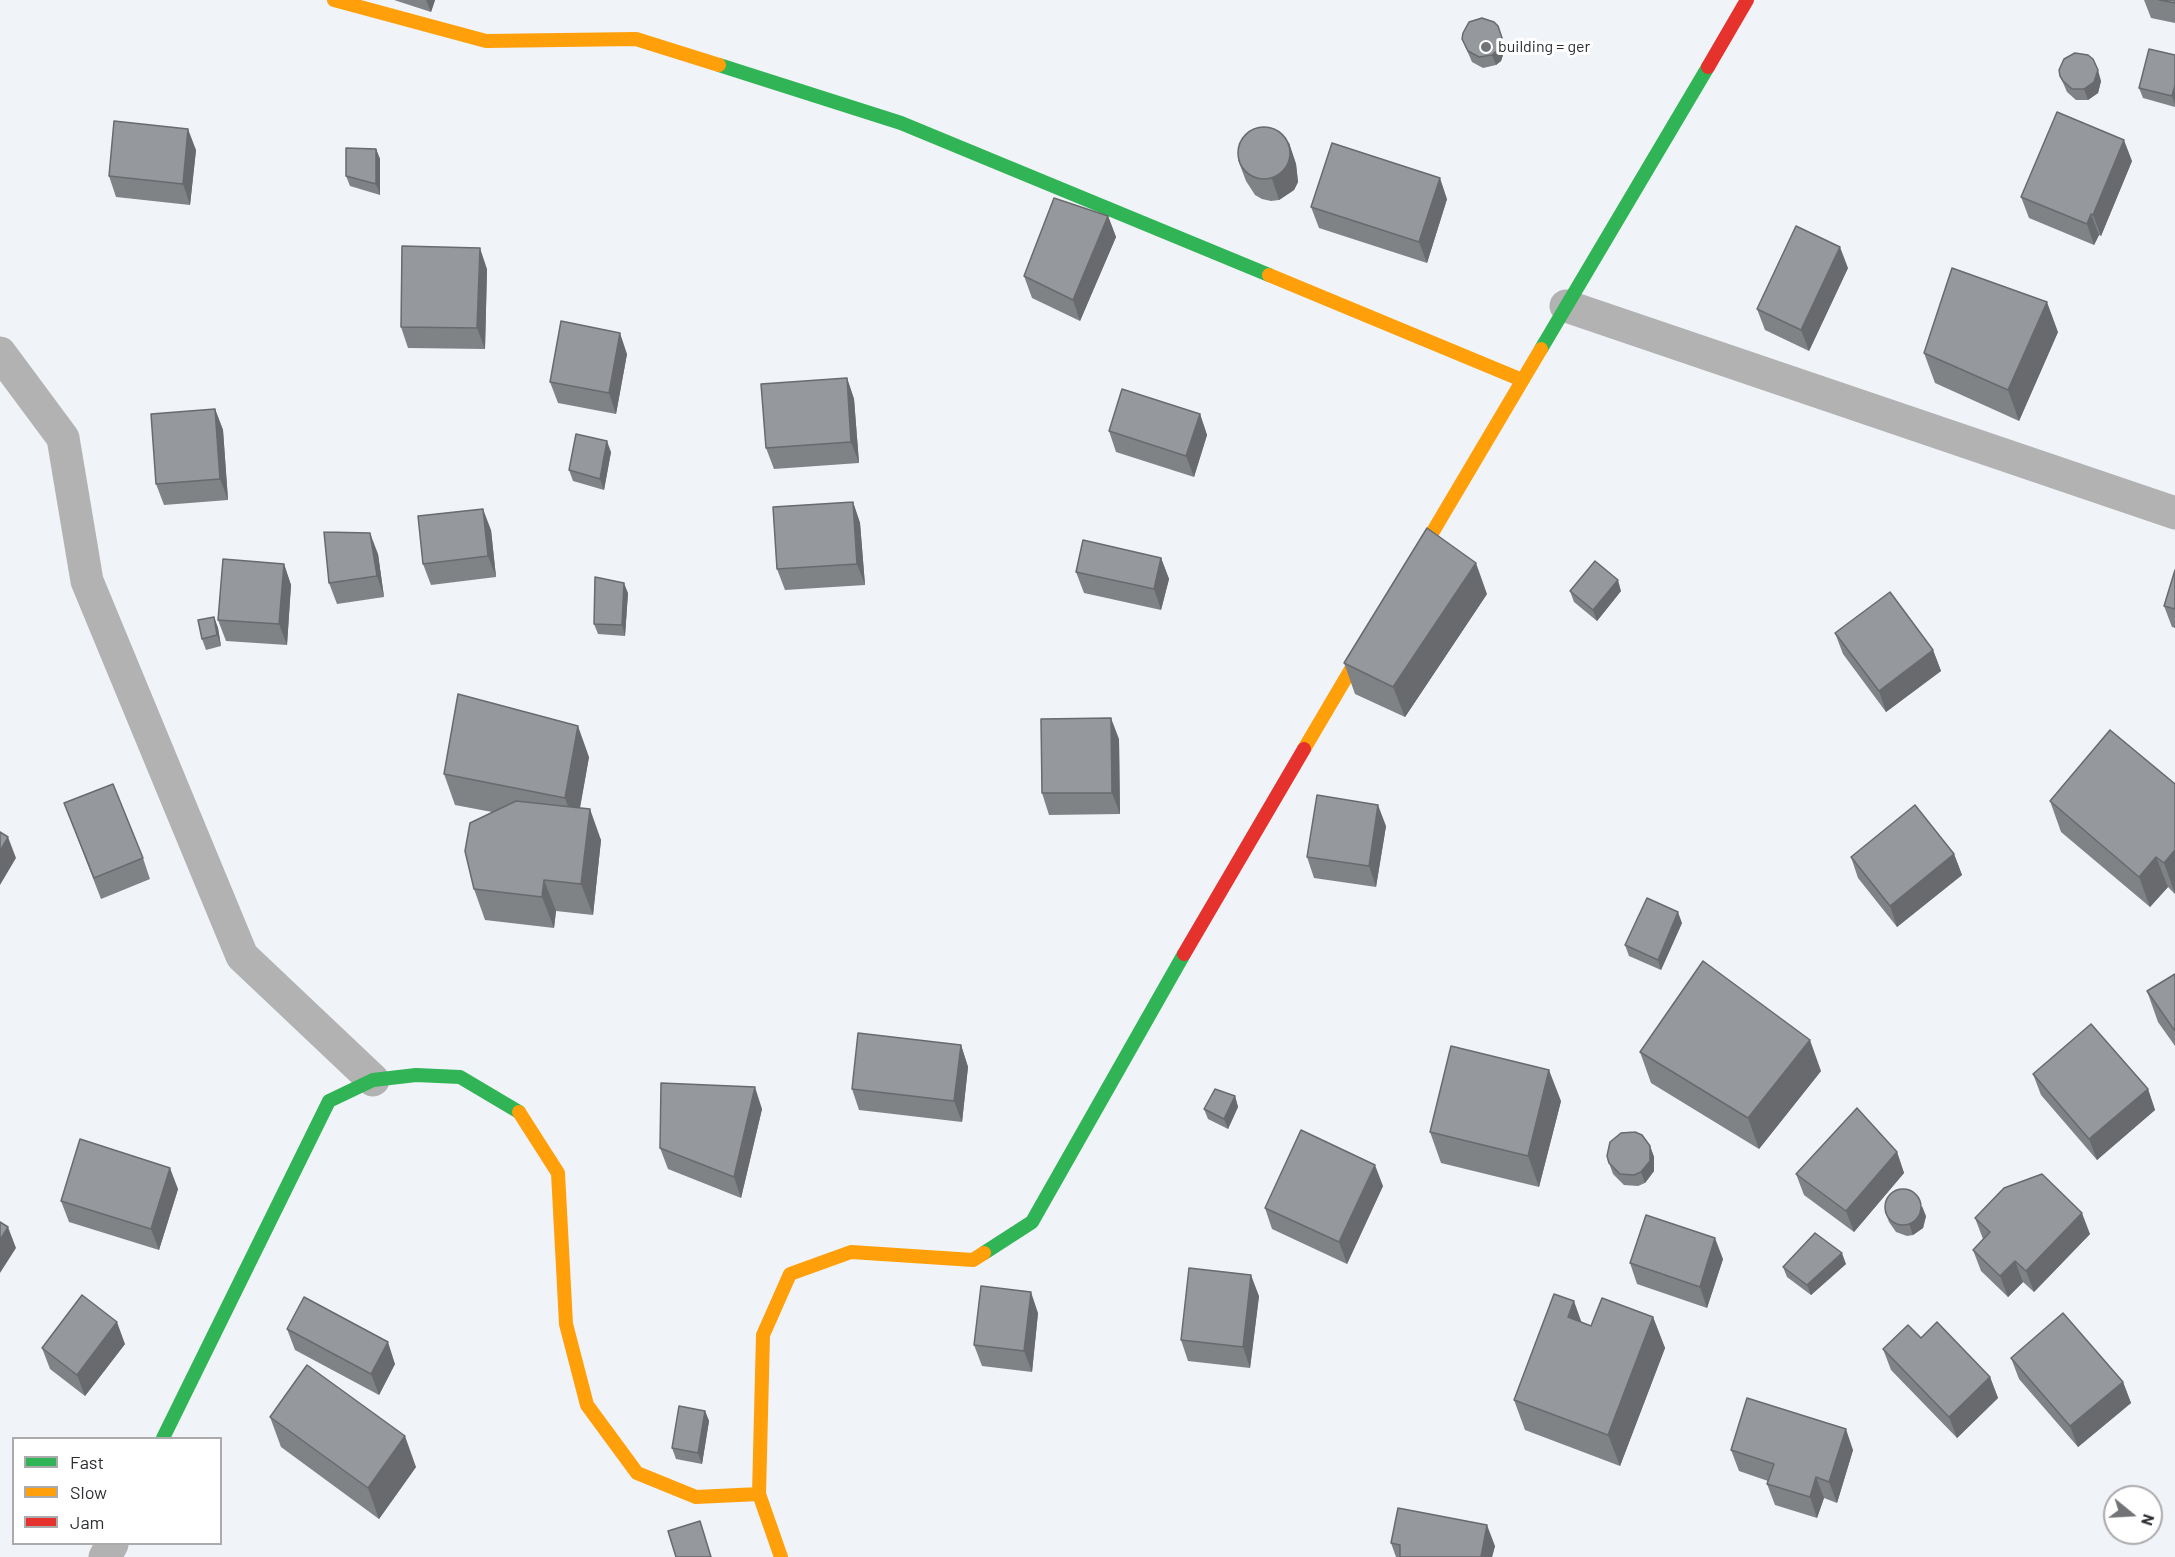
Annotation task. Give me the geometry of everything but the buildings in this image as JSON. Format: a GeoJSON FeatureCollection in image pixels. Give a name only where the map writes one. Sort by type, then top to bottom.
{"type":"FeatureCollection","features":[{"type":"Feature","properties":{"kind":"street"},"geometry":{"type":"LineString","coordinates":[[334,0],[486,41],[636,39],[901,123],[1522,380]]}},
{"type":"Feature","properties":{"kind":"street"},"geometry":{"type":"LineString","coordinates":[[1402,584],[1747,0]]}},
{"type":"Feature","properties":{"kind":"street"},"geometry":{"type":"LineString","coordinates":[[1566,306],[2175,513]]}},
{"type":"Feature","properties":{"kind":"street"},"geometry":{"type":"LineString","coordinates":[[0,353],[63,438],[87,581],[242,956],[373,1080]]}},
{"type":"Feature","properties":{"kind":"street"},"geometry":{"type":"LineString","coordinates":[[781,1557],[759,1494],[763,1335],[790,1274],[851,1252],[973,1260],[1032,1222],[1155,1002],[1378,625]]}},
{"type":"Feature","properties":{"kind":"street"},"geometry":{"type":"LineString","coordinates":[[164,1437],[329,1101],[373,1080],[416,1075],[460,1077],[517,1109],[558,1173],[566,1324],[587,1405],[638,1473],[696,1497],[759,1494]]}},
{"type":"Feature","properties":{"kind":"traffic: fast"},"geometry":{"type":"LineString","coordinates":[[719,65],[901,123],[1269,275]]}},
{"type":"Feature","properties":{"kind":"traffic: fast"},"geometry":{"type":"LineString","coordinates":[[1541,349],[1708,67]]}},
{"type":"Feature","properties":{"kind":"traffic: fast"},"geometry":{"type":"LineString","coordinates":[[984,1253],[1032,1222],[1184,954]]}},
{"type":"Feature","properties":{"kind":"traffic: fast"},"geometry":{"type":"LineString","coordinates":[[163,1437],[329,1101],[373,1080],[416,1075],[460,1077],[519,1112]]}},
{"type":"Feature","properties":{"kind":"traffic: slow"},"geometry":{"type":"LineString","coordinates":[[334,0],[486,41],[636,39],[719,65]]}},
{"type":"Feature","properties":{"kind":"traffic: slow"},"geometry":{"type":"LineString","coordinates":[[1269,275],[1522,380]]}},
{"type":"Feature","properties":{"kind":"traffic: slow"},"geometry":{"type":"LineString","coordinates":[[1409,572],[1541,349]]}},
{"type":"Feature","properties":{"kind":"traffic: slow"},"geometry":{"type":"LineString","coordinates":[[1304,749],[1370,637]]}},
{"type":"Feature","properties":{"kind":"traffic: slow"},"geometry":{"type":"LineString","coordinates":[[519,1112],[558,1173],[566,1324],[587,1405],[637,1473],[696,1497],[759,1494]]}},
{"type":"Feature","properties":{"kind":"traffic: slow"},"geometry":{"type":"LineString","coordinates":[[781,1557],[759,1494],[763,1335],[790,1274],[851,1252],[973,1260],[984,1253]]}},
{"type":"Feature","properties":{"kind":"traffic: jam"},"geometry":{"type":"LineString","coordinates":[[1708,67],[1747,0]]}},
{"type":"Feature","properties":{"kind":"traffic: jam"},"geometry":{"type":"LineString","coordinates":[[1184,954],[1304,749]]}},
{"type":"Feature","properties":{"kind":"place","name":"building = ger"},"geometry":{"type":"Point","coordinates":[1486,47]}}]}
